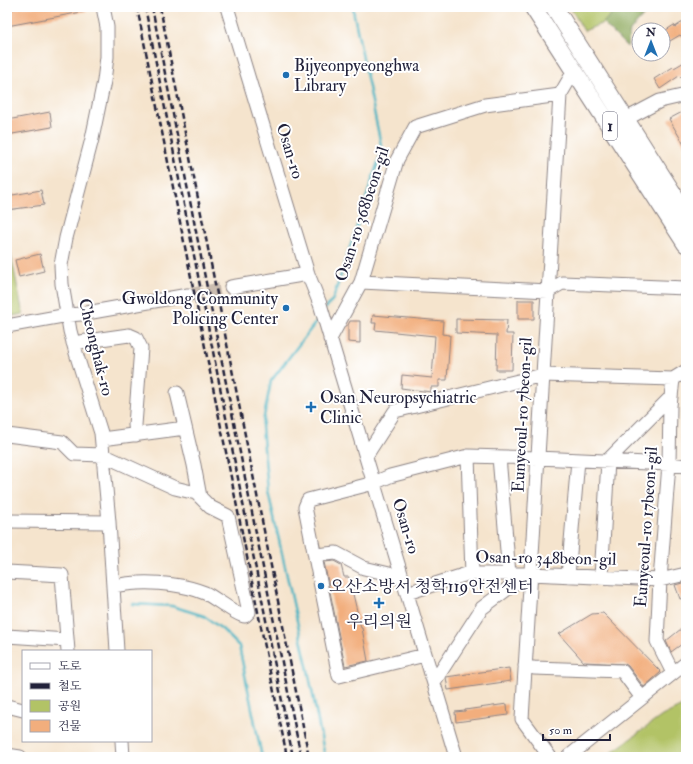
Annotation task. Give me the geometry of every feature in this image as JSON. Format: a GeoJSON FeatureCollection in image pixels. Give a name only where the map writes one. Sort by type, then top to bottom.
{"type":"FeatureCollection","features":[{"type":"Feature","properties":{"kind":"main road","name":"1"},"geometry":{"type":"LineString","coordinates":[[533,7],[686,244]]}},
{"type":"Feature","properties":{"kind":"main road","name":"1"},"geometry":{"type":"LineString","coordinates":[[554,7],[686,214]]}},
{"type":"Feature","properties":{"kind":"street","name":"Cheonghak-ro"},"geometry":{"type":"LineString","coordinates":[[103,7],[107,27],[107,57],[104,81],[92,139],[66,238],[61,265],[62,284],[73,344],[102,439],[117,650]]}},
{"type":"Feature","properties":{"kind":"street","name":"Osan-ro"},"geometry":{"type":"LineString","coordinates":[[227,7],[308,274],[320,304],[456,757]]}},
{"type":"Feature","properties":{"kind":"street","name":"Eunyeoul-ro 7beon-gil"},"geometry":{"type":"LineString","coordinates":[[550,757],[522,719],[529,574],[538,458],[560,95],[574,71]]}},
{"type":"Feature","properties":{"kind":"street","name":"Osan-ro 368beon-gil"},"geometry":{"type":"LineString","coordinates":[[329,334],[361,282],[396,160],[415,127],[485,105],[560,95]]}},
{"type":"Feature","properties":{"kind":"street"},"geometry":{"type":"LineString","coordinates":[[626,119],[660,101],[686,95]]}},
{"type":"Feature","properties":{"kind":"street"},"geometry":{"type":"LineString","coordinates":[[231,287],[308,274]]}},
{"type":"Feature","properties":{"kind":"street"},"geometry":{"type":"LineString","coordinates":[[361,282],[548,291],[562,283],[686,288]]}},
{"type":"Feature","properties":{"kind":"street"},"geometry":{"type":"LineString","coordinates":[[7,326],[188,295]]}},
{"type":"Feature","properties":{"kind":"street"},"geometry":{"type":"LineString","coordinates":[[73,344],[129,335],[136,338],[141,348],[135,425],[136,434]]}},
{"type":"Feature","properties":{"kind":"street"},"geometry":{"type":"LineString","coordinates":[[366,456],[395,411],[543,375],[673,379],[686,371]]}},
{"type":"Feature","properties":{"kind":"street","name":"Eunyeoul-ro 17beon-gil"},"geometry":{"type":"LineString","coordinates":[[673,379],[670,406],[669,464],[657,641],[673,673]]}},
{"type":"Feature","properties":{"kind":"street"},"geometry":{"type":"LineString","coordinates":[[177,393],[200,497]]}},
{"type":"Feature","properties":{"kind":"street"},"geometry":{"type":"LineString","coordinates":[[601,577],[608,461],[672,397]]}},
{"type":"Feature","properties":{"kind":"street"},"geometry":{"type":"LineString","coordinates":[[102,439],[185,428]]}},
{"type":"Feature","properties":{"kind":"street"},"geometry":{"type":"LineString","coordinates":[[7,435],[62,442],[74,454],[103,455],[175,488],[196,493],[210,507],[228,516],[250,612],[245,616],[240,616],[206,593],[186,587],[144,583],[113,586]]}},
{"type":"Feature","properties":{"kind":"street"},"geometry":{"type":"LineString","coordinates":[[425,655],[339,676],[305,507],[308,500],[374,483],[390,476],[468,456],[608,461],[686,466]]}},
{"type":"Feature","properties":{"kind":"street"},"geometry":{"type":"LineString","coordinates":[[468,456],[472,574]]}},
{"type":"Feature","properties":{"kind":"street"},"geometry":{"type":"LineString","coordinates":[[500,457],[509,574]]}},
{"type":"Feature","properties":{"kind":"street"},"geometry":{"type":"LineString","coordinates":[[568,576],[578,460]]}},
{"type":"Feature","properties":{"kind":"street"},"geometry":{"type":"LineString","coordinates":[[7,521],[109,522]]}},
{"type":"Feature","properties":{"kind":"street"},"geometry":{"type":"LineString","coordinates":[[314,555],[336,553],[364,568],[402,577]]}},
{"type":"Feature","properties":{"kind":"street"},"geometry":{"type":"LineString","coordinates":[[7,572],[62,575],[67,646],[7,636]]}},
{"type":"Feature","properties":{"kind":"street","name":"Osan-ro 348beon-gil"},"geometry":{"type":"LineString","coordinates":[[407,593],[467,574],[529,574],[660,580],[686,574]]}},
{"type":"Feature","properties":{"kind":"street"},"geometry":{"type":"LineString","coordinates":[[434,682],[482,608],[529,574]]}},
{"type":"Feature","properties":{"kind":"street"},"geometry":{"type":"LineString","coordinates":[[568,757],[686,663]]}},
{"type":"Feature","properties":{"kind":"street"},"geometry":{"type":"LineString","coordinates":[[525,666],[534,668],[622,671],[642,698]]}},
{"type":"Feature","properties":{"kind":"street"},"geometry":{"type":"LineString","coordinates":[[7,706],[22,710]]}},
{"type":"Feature","properties":{"kind":"street"},"geometry":{"type":"LineString","coordinates":[[122,742],[123,757]]}},
{"type":"Feature","properties":{"kind":"street"},"geometry":{"type":"LineString","coordinates":[[7,755],[20,757]]}},
{"type":"Feature","properties":{"kind":"green space"},"geometry":{"type":"Polygon","coordinates":[[[570,7],[618,7],[603,23],[584,31],[570,7]]]}},
{"type":"Feature","properties":{"kind":"green space"},"geometry":{"type":"Polygon","coordinates":[[[618,7],[656,7],[644,15],[638,22],[631,22],[631,30],[627,47],[603,23],[618,7]]]}},
{"type":"Feature","properties":{"kind":"green space"},"geometry":{"type":"Polygon","coordinates":[[[10,250],[23,314],[7,317],[7,251],[10,250]]]}},
{"type":"Feature","properties":{"kind":"green space"},"geometry":{"type":"Polygon","coordinates":[[[686,704],[686,757],[605,757],[662,716],[686,704]]]}},
{"type":"Feature","properties":{"kind":"building"},"geometry":{"type":"Polygon","coordinates":[[[24,7],[86,7],[87,11],[7,26],[7,10],[24,7]]]}},
{"type":"Feature","properties":{"kind":"building"},"geometry":{"type":"Polygon","coordinates":[[[686,20],[686,34],[682,37],[680,35],[671,40],[671,27],[674,25],[675,27],[686,20]]]}},
{"type":"Feature","properties":{"kind":"building"},"geometry":{"type":"Polygon","coordinates":[[[686,61],[686,74],[681,78],[679,76],[660,89],[654,79],[686,61]]]}},
{"type":"Feature","properties":{"kind":"building"},"geometry":{"type":"Polygon","coordinates":[[[686,110],[686,148],[669,119],[686,110]]]}},
{"type":"Feature","properties":{"kind":"building"},"geometry":{"type":"Polygon","coordinates":[[[50,112],[52,127],[7,135],[7,120],[50,112]]]}},
{"type":"Feature","properties":{"kind":"building"},"geometry":{"type":"Polygon","coordinates":[[[41,190],[44,205],[7,210],[7,196],[41,190]]]}},
{"type":"Feature","properties":{"kind":"building"},"geometry":{"type":"Polygon","coordinates":[[[40,254],[44,271],[19,277],[15,260],[40,254]]]}},
{"type":"Feature","properties":{"kind":"building"},"geometry":{"type":"Polygon","coordinates":[[[518,300],[534,300],[534,319],[518,319],[518,300]]]}},
{"type":"Feature","properties":{"kind":"building"},"geometry":{"type":"Polygon","coordinates":[[[373,315],[443,321],[442,334],[450,335],[447,380],[439,380],[439,387],[431,387],[431,392],[401,388],[402,375],[432,378],[435,336],[375,330],[376,323],[372,323],[373,315]]]}},
{"type":"Feature","properties":{"kind":"building"},"geometry":{"type":"Polygon","coordinates":[[[456,319],[507,320],[506,334],[513,334],[512,370],[496,370],[497,335],[456,333],[456,319]]]}},
{"type":"Feature","properties":{"kind":"building"},"geometry":{"type":"Polygon","coordinates":[[[350,321],[360,321],[360,343],[348,342],[348,325],[350,321]]]}},
{"type":"Feature","properties":{"kind":"building"},"geometry":{"type":"Polygon","coordinates":[[[334,561],[341,565],[344,577],[349,577],[362,628],[368,661],[345,666],[324,562],[334,561]]]}},
{"type":"Feature","properties":{"kind":"building"},"geometry":{"type":"Polygon","coordinates":[[[686,582],[686,597],[680,599],[675,585],[686,582]]]}},
{"type":"Feature","properties":{"kind":"building"},"geometry":{"type":"Polygon","coordinates":[[[603,613],[661,672],[644,687],[625,664],[584,662],[559,634],[592,614],[603,613]]]}},
{"type":"Feature","properties":{"kind":"building"},"geometry":{"type":"Polygon","coordinates":[[[686,625],[686,641],[671,652],[666,641],[686,625]]]}},
{"type":"Feature","properties":{"kind":"building"},"geometry":{"type":"Polygon","coordinates":[[[509,668],[511,681],[448,690],[446,677],[509,668]]]}},
{"type":"Feature","properties":{"kind":"building"},"geometry":{"type":"Polygon","coordinates":[[[507,704],[508,715],[456,722],[455,712],[507,704]]]}},
{"type":"Feature","properties":{"kind":"waterway"},"geometry":{"type":"LineString","coordinates":[[326,308],[333,299],[382,150],[353,7]]}},
{"type":"Feature","properties":{"kind":"waterway"},"geometry":{"type":"LineString","coordinates":[[320,317],[271,381],[262,427],[268,491],[308,670],[325,757]]}},
{"type":"Feature","properties":{"kind":"waterway"},"geometry":{"type":"LineString","coordinates":[[132,604],[172,606],[204,616],[222,629],[239,646],[262,757]]}},
{"type":"Feature","properties":{"kind":"tunnel"},"geometry":{"type":"LineString","coordinates":[[188,295],[231,287]]}},
{"type":"Feature","properties":{"kind":"railway"},"geometry":{"type":"LineString","coordinates":[[137,7],[287,757]]}},
{"type":"Feature","properties":{"kind":"railway"},"geometry":{"type":"LineString","coordinates":[[145,7],[293,757]]}},
{"type":"Feature","properties":{"kind":"railway"},"geometry":{"type":"LineString","coordinates":[[152,7],[301,757]]}},
{"type":"Feature","properties":{"kind":"railway"},"geometry":{"type":"LineString","coordinates":[[160,7],[309,757]]}},
{"type":"Feature","properties":{"kind":"place","name":"Bijyeonpyeonghwa Library"},"geometry":{"type":"Point","coordinates":[286,75]}},
{"type":"Feature","properties":{"kind":"place","name":"Gwoldong Community Policing Center"},"geometry":{"type":"Point","coordinates":[286,308]}},
{"type":"Feature","properties":{"kind":"place","name":"Osan Neuropsychiatric Clinic"},"geometry":{"type":"Point","coordinates":[311,407]}},
{"type":"Feature","properties":{"kind":"place","name":"오산소방서 청학119안전센터"},"geometry":{"type":"Point","coordinates":[321,586]}},
{"type":"Feature","properties":{"kind":"place","name":"우리의원"},"geometry":{"type":"Point","coordinates":[379,603]}}]}
